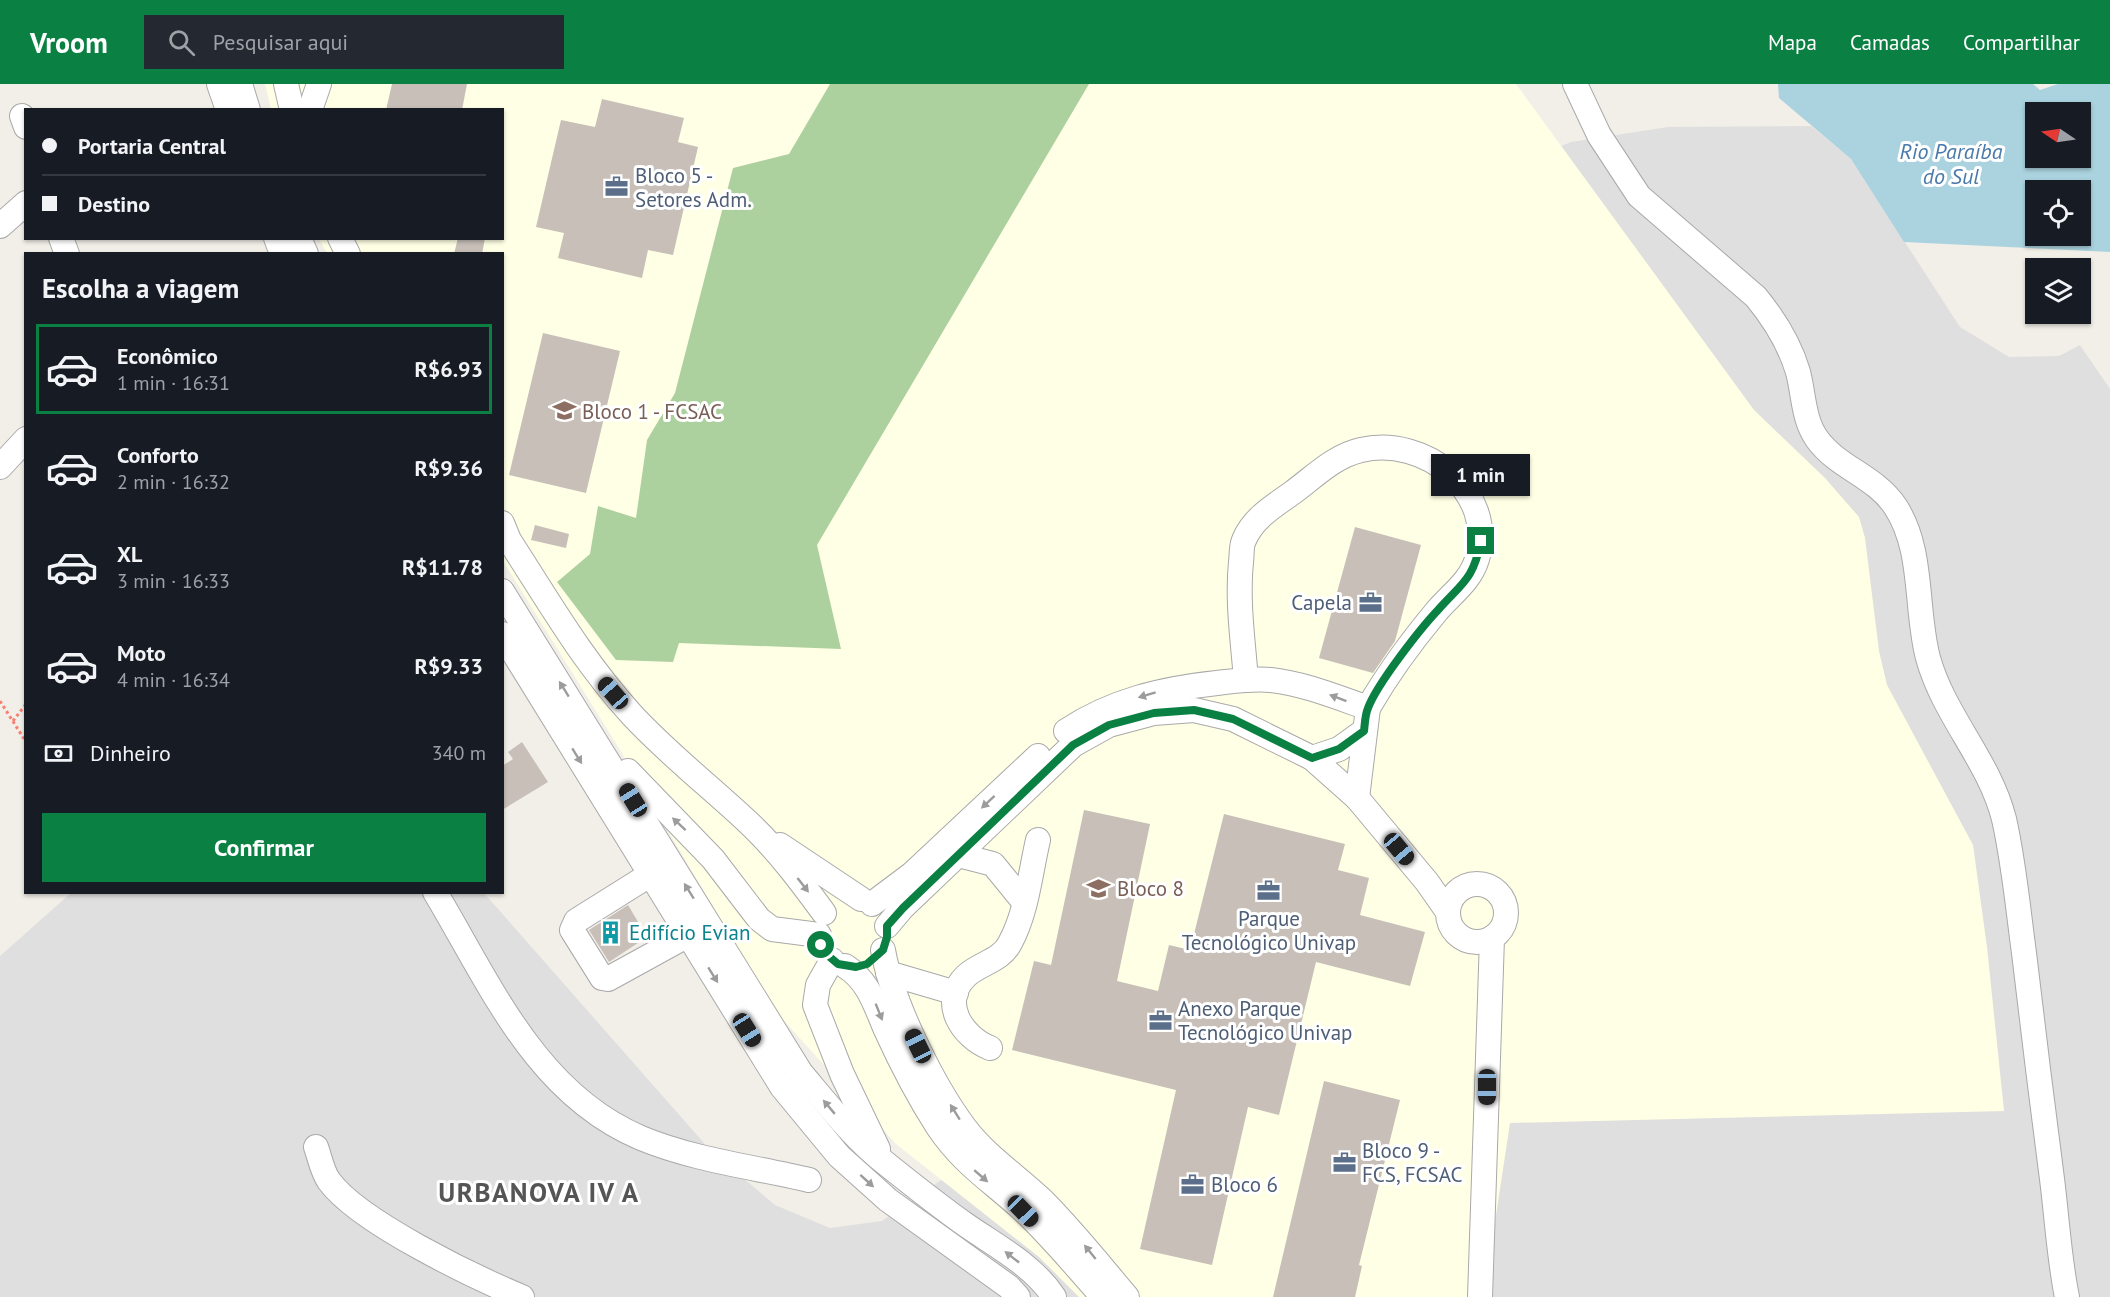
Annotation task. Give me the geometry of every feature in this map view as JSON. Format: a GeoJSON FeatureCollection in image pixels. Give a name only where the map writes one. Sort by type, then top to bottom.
{"type":"FeatureCollection","features":[{"type":"Feature","properties":{"kind":"street"},"geometry":{"type":"LineString","coordinates":[[219,84],[227,108]]}},
{"type":"Feature","properties":{"kind":"street"},"geometry":{"type":"LineString","coordinates":[[240,84],[247,108]]}},
{"type":"Feature","properties":{"kind":"street"},"geometry":{"type":"LineString","coordinates":[[285,84],[291,108]]}},
{"type":"Feature","properties":{"kind":"street"},"geometry":{"type":"LineString","coordinates":[[311,108],[319,84]]}},
{"type":"Feature","properties":{"kind":"street"},"geometry":{"type":"LineString","coordinates":[[1575,84],[1599,135],[1639,196],[1756,297],[1769,313],[1792,356],[1798,373],[1808,422],[1817,439],[1829,453],[1877,485],[1894,505],[1906,525],[1928,657],[1940,689],[1987,775],[2004,818],[2016,895],[2067,1297]]}},
{"type":"Feature","properties":{"kind":"street"},"geometry":{"type":"LineString","coordinates":[[0,226],[24,205]]}},
{"type":"Feature","properties":{"kind":"street"},"geometry":{"type":"LineString","coordinates":[[0,466],[24,441]]}},
{"type":"Feature","properties":{"kind":"street"},"geometry":{"type":"LineString","coordinates":[[1246,680],[1240,610],[1243,541],[1251,526],[1264,512],[1343,456],[1361,449],[1378,447],[1418,452],[1453,477],[1466,491],[1476,510],[1481,541],[1477,560],[1469,578],[1436,611],[1392,671],[1366,720],[1339,749],[1312,758]]}},
{"type":"Feature","properties":{"kind":"street"},"geometry":{"type":"LineString","coordinates":[[504,529],[576,647],[595,672],[669,754],[753,827],[867,902],[883,916],[887,926],[887,937],[883,950],[888,973],[903,1015],[926,1061],[966,1129],[1073,1232],[1127,1297]]}},
{"type":"Feature","properties":{"kind":"street"},"geometry":{"type":"LineString","coordinates":[[504,594],[585,722],[791,1080],[838,1156],[888,1200],[1009,1287],[1018,1297]]}},
{"type":"Feature","properties":{"kind":"street"},"geometry":{"type":"LineString","coordinates":[[504,637],[688,934],[791,1080],[844,1124],[886,1165],[1028,1269],[1054,1297]]}},
{"type":"Feature","properties":{"kind":"street"},"geometry":{"type":"LineString","coordinates":[[585,722],[656,802],[713,859],[759,919],[772,929],[821,924],[842,900],[867,902],[912,874],[1063,733],[1101,710],[1170,688],[1246,680],[1269,680],[1320,690],[1366,720]]}},
{"type":"Feature","properties":{"kind":"street"},"geometry":{"type":"LineString","coordinates":[[887,926],[1073,745],[1109,725],[1154,713],[1194,710],[1233,719],[1312,758],[1357,798],[1427,882],[1448,912],[1452,929],[1466,940],[1484,941],[1492,938],[1499,931],[1504,922],[1503,902],[1498,894],[1481,884],[1462,888],[1427,882]]}},
{"type":"Feature","properties":{"kind":"street"},"geometry":{"type":"LineString","coordinates":[[1357,798],[1366,720]]}},
{"type":"Feature","properties":{"kind":"street"},"geometry":{"type":"LineString","coordinates":[[753,827],[802,883],[821,924],[821,945],[839,963],[856,973],[870,992],[918,1094],[958,1154],[982,1178],[1023,1211],[1102,1297]]}},
{"type":"Feature","properties":{"kind":"street"},"geometry":{"type":"LineString","coordinates":[[958,855],[993,864],[1037,847],[1015,934],[1008,947],[999,956],[966,975],[956,993],[955,1010],[960,1024],[972,1039],[990,1048]]}},
{"type":"Feature","properties":{"kind":"street"},"geometry":{"type":"LineString","coordinates":[[993,864],[1024,902]]}},
{"type":"Feature","properties":{"kind":"street"},"geometry":{"type":"LineString","coordinates":[[651,874],[576,921],[572,930],[602,978],[608,979],[688,934]]}},
{"type":"Feature","properties":{"kind":"street"},"geometry":{"type":"LineString","coordinates":[[1448,912],[1454,894],[1462,888]]}},
{"type":"Feature","properties":{"kind":"street"},"geometry":{"type":"LineString","coordinates":[[436,894],[528,1046],[550,1073],[585,1106],[615,1125],[661,1145],[809,1180]]}},
{"type":"Feature","properties":{"kind":"street"},"geometry":{"type":"LineString","coordinates":[[1480,1297],[1492,938]]}},
{"type":"Feature","properties":{"kind":"street"},"geometry":{"type":"LineString","coordinates":[[839,963],[856,967],[867,964],[883,950]]}},
{"type":"Feature","properties":{"kind":"street"},"geometry":{"type":"LineString","coordinates":[[839,963],[818,985],[815,1005],[842,1074],[886,1165]]}},
{"type":"Feature","properties":{"kind":"street"},"geometry":{"type":"LineString","coordinates":[[888,973],[956,993]]}},
{"type":"Feature","properties":{"kind":"street"},"geometry":{"type":"LineString","coordinates":[[316,1147],[328,1179],[366,1214],[456,1265],[522,1297]]}},
{"type":"Feature","properties":{"kind":"path"},"geometry":{"type":"LineString","coordinates":[[0,701],[24,739]]}},
{"type":"Feature","properties":{"kind":"path"},"geometry":{"type":"LineString","coordinates":[[13,721],[24,707]]}},
{"type":"Feature","properties":{"kind":"shaded area"},"geometry":{"type":"Polygon","coordinates":[[[265,84],[1516,84],[1754,410],[1825,478],[1859,517],[1865,538],[1879,651],[1887,685],[1973,845],[1987,947],[2004,1111],[1510,1123],[1491,1248],[1488,1297],[1079,1297],[1039,1257],[896,1144],[775,1011],[617,745],[504,563],[504,252],[326,252],[320,240],[504,240],[504,108],[271,108],[265,84]]]}},
{"type":"Feature","properties":{"kind":"shaded area"},"geometry":{"type":"Polygon","coordinates":[[[1811,126],[1851,159],[1960,327],[2009,357],[2059,356],[2080,345],[2110,389],[2110,1297],[0,1297],[0,956],[70,894],[485,894],[711,1151],[775,1205],[830,1228],[882,1221],[960,1167],[1473,182],[1571,142],[1668,127],[1811,126]]]}},
{"type":"Feature","properties":{"kind":"green space"},"geometry":{"type":"Polygon","coordinates":[[[830,84],[1089,84],[817,545],[841,649],[679,643],[673,662],[616,660],[557,582],[590,554],[598,506],[636,518],[647,440],[675,393],[733,168],[789,154],[830,84]]]}},
{"type":"Feature","properties":{"kind":"water","name":"Rio Paraíba do Sul"},"geometry":{"type":"Polygon","coordinates":[[[1778,84],[2033,84],[2040,90],[2058,84],[2110,84],[2110,252],[1904,242],[1851,159],[1779,98],[1778,84]]]}},
{"type":"Feature","properties":{"kind":"building"},"geometry":{"type":"Polygon","coordinates":[[[392,84],[467,84],[462,108],[386,108],[392,84]]]}},
{"type":"Feature","properties":{"kind":"building","name":"Bloco 5 - Setores Adm."},"geometry":{"type":"Polygon","coordinates":[[[602,99],[684,118],[678,142],[698,147],[673,255],[648,250],[642,278],[558,258],[564,233],[536,227],[561,120],[595,127],[602,99]]]}},
{"type":"Feature","properties":{"kind":"building"},"geometry":{"type":"Polygon","coordinates":[[[458,240],[485,240],[482,252],[454,252],[458,240]]]}},
{"type":"Feature","properties":{"kind":"building","name":"Bloco 1 - FCSAC"},"geometry":{"type":"Polygon","coordinates":[[[543,333],[620,351],[586,493],[509,475],[543,333]]]}},
{"type":"Feature","properties":{"kind":"building"},"geometry":{"type":"Polygon","coordinates":[[[535,525],[569,534],[566,548],[531,540],[535,525]]]}},
{"type":"Feature","properties":{"kind":"building","name":"Capela"},"geometry":{"type":"Polygon","coordinates":[[[1355,527],[1421,545],[1395,641],[1373,673],[1319,658],[1355,527]]]}},
{"type":"Feature","properties":{"kind":"building"},"geometry":{"type":"Polygon","coordinates":[[[522,742],[548,782],[504,809],[504,765],[513,759],[508,752],[522,742]]]}},
{"type":"Feature","properties":{"kind":"building"},"geometry":{"type":"Polygon","coordinates":[[[1084,810],[1150,824],[1117,981],[1158,991],[1169,945],[1190,950],[1224,814],[1345,844],[1338,870],[1369,878],[1360,915],[1425,932],[1410,986],[1316,962],[1279,1115],[1248,1107],[1212,1265],[1140,1249],[1176,1090],[1012,1050],[1034,961],[1051,965],[1084,810]]]}},
{"type":"Feature","properties":{"kind":"building","name":"Edifício Evian"},"geometry":{"type":"Polygon","coordinates":[[[628,905],[647,937],[609,962],[589,930],[628,905]]]}},
{"type":"Feature","properties":{"kind":"building","name":"Bloco 9 - FCS, FCSAC"},"geometry":{"type":"Polygon","coordinates":[[[1324,1081],[1400,1100],[1359,1265],[1362,1266],[1355,1297],[1273,1297],[1324,1081]]]}},
{"type":"Feature","properties":{"kind":"place","name":"Bloco 5 - Setores Adm."},"geometry":{"type":"Point","coordinates":[617,187]}},
{"type":"Feature","properties":{"kind":"place","name":"Bloco 1 - FCSAC"},"geometry":{"type":"Point","coordinates":[564,411]}},
{"type":"Feature","properties":{"kind":"place","name":"Capela"},"geometry":{"type":"Point","coordinates":[1370,602]}},
{"type":"Feature","properties":{"kind":"place","name":"Bloco 8"},"geometry":{"type":"Point","coordinates":[1099,888]}},
{"type":"Feature","properties":{"kind":"place","name":"Parque Tecnológico Univap"},"geometry":{"type":"Point","coordinates":[1269,890]}},
{"type":"Feature","properties":{"kind":"place","name":"Edifício Evian"},"geometry":{"type":"Point","coordinates":[611,932]}},
{"type":"Feature","properties":{"kind":"place","name":"Anexo Parque Tecnológico Univap"},"geometry":{"type":"Point","coordinates":[1160,1020]}},
{"type":"Feature","properties":{"kind":"place","name":"Bloco 9 - FCS, FCSAC"},"geometry":{"type":"Point","coordinates":[1344,1162]}},
{"type":"Feature","properties":{"kind":"place","name":"Bloco 6"},"geometry":{"type":"Point","coordinates":[1193,1184]}},
{"type":"Feature","properties":{"kind":"district","name":"URBANOVA IV A"},"geometry":{"type":"Point","coordinates":[539,1192]}},
{"type":"Feature","properties":{"kind":"route"},"geometry":{"type":"LineString","coordinates":[[821,945],[832,960],[845,966],[856,967],[876,958],[883,950],[887,937],[887,926],[903,908],[1073,745],[1109,725],[1171,711],[1194,710],[1214,713],[1233,719],[1312,758],[1339,749],[1355,740],[1364,731],[1368,708],[1379,689],[1436,611],[1469,578],[1477,560],[1481,541]]}}]}
